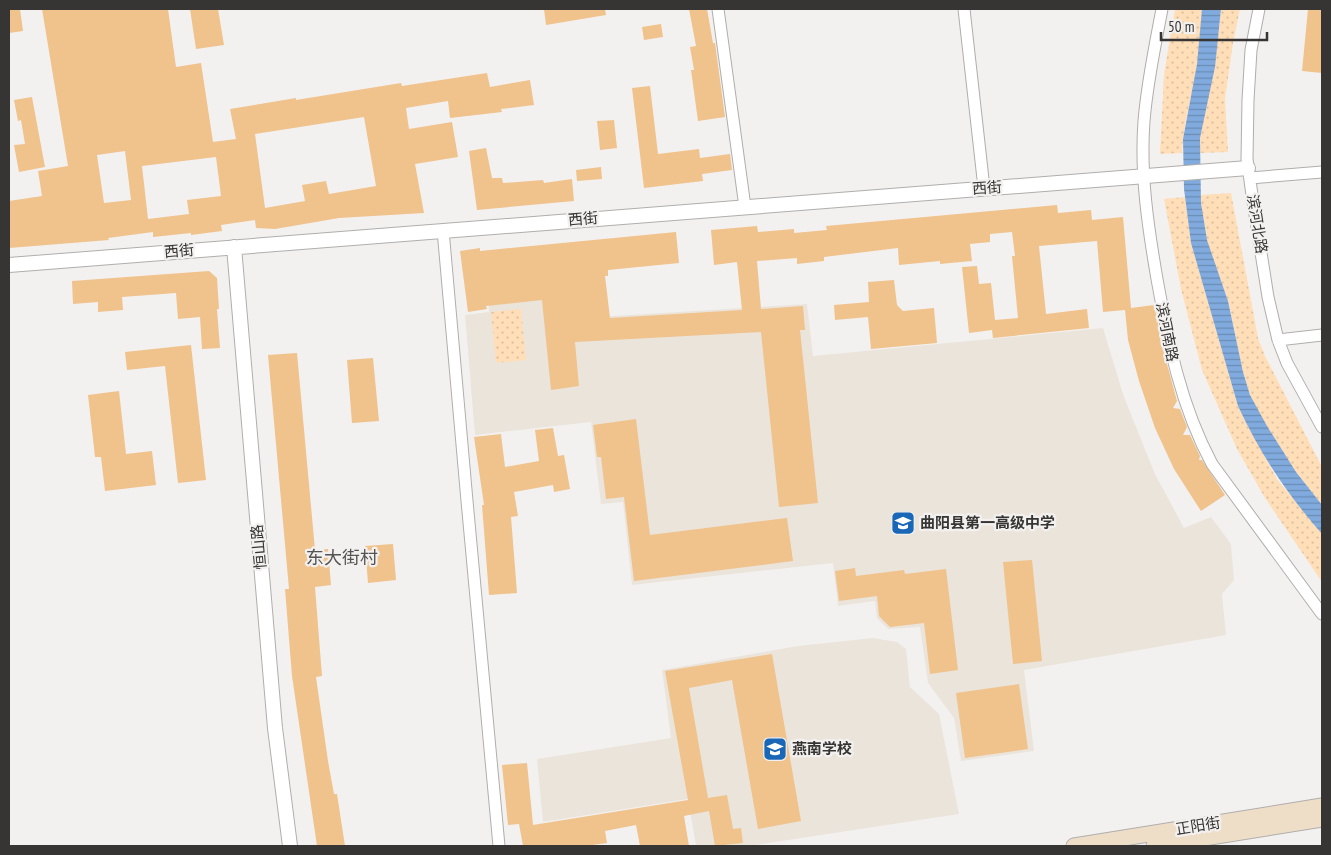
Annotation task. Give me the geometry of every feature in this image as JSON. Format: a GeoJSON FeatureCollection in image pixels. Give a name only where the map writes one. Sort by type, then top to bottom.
{"type":"FeatureCollection","features":[{"type":"Feature","properties":{"kind":"main road","name":"正阳街"},"geometry":{"type":"LineString","coordinates":[[1074,846],[1322,806]]}},
{"type":"Feature","properties":{"kind":"main road","name":"正阳街"},"geometry":{"type":"LineString","coordinates":[[1154,846],[1322,819]]}},
{"type":"Feature","properties":{"kind":"street"},"geometry":{"type":"LineString","coordinates":[[718,9],[745,207]]}},
{"type":"Feature","properties":{"kind":"street"},"geometry":{"type":"LineString","coordinates":[[964,9],[984,188]]}},
{"type":"Feature","properties":{"kind":"street","name":"滨河南路"},"geometry":{"type":"LineString","coordinates":[[1162,9],[1150,70],[1144,121],[1151,176],[1146,202],[1152,250],[1174,366],[1185,405],[1198,438],[1212,464],[1322,614]]}},
{"type":"Feature","properties":{"kind":"street","name":"滨河北路"},"geometry":{"type":"LineString","coordinates":[[1259,9],[1251,50],[1247,159],[1249,173],[1268,296],[1278,340],[1287,363],[1322,428]]}},
{"type":"Feature","properties":{"kind":"street","name":"西街"},"geometry":{"type":"LineString","coordinates":[[9,265],[1234,169],[1249,173]]}},
{"type":"Feature","properties":{"kind":"street"},"geometry":{"type":"LineString","coordinates":[[1249,173],[1322,172]]}},
{"type":"Feature","properties":{"kind":"street"},"geometry":{"type":"LineString","coordinates":[[443,230],[500,846]]}},
{"type":"Feature","properties":{"kind":"street","name":"恒山路"},"geometry":{"type":"LineString","coordinates":[[234,247],[275,728],[290,846]]}},
{"type":"Feature","properties":{"kind":"street"},"geometry":{"type":"LineString","coordinates":[[1278,340],[1322,335]]}},
{"type":"Feature","properties":{"kind":"shaded area"},"geometry":{"type":"Polygon","coordinates":[[[1175,9],[1202,9],[1200,43],[1184,131],[1182,153],[1160,154],[1164,74],[1175,9]]]}},
{"type":"Feature","properties":{"kind":"shaded area"},"geometry":{"type":"Polygon","coordinates":[[[1221,9],[1240,9],[1225,99],[1228,152],[1199,153],[1200,138],[1221,9]]]}},
{"type":"Feature","properties":{"kind":"shaded area"},"geometry":{"type":"Polygon","coordinates":[[[1231,193],[1258,338],[1265,356],[1322,467],[1322,505],[1272,437],[1256,408],[1246,383],[1228,301],[1206,235],[1201,206],[1201,195],[1231,193]]]}},
{"type":"Feature","properties":{"kind":"shaded area"},"geometry":{"type":"Polygon","coordinates":[[[1185,197],[1191,243],[1238,406],[1277,479],[1322,534],[1322,582],[1265,498],[1237,449],[1202,370],[1181,289],[1164,199],[1185,197]]]}},
{"type":"Feature","properties":{"kind":"shaded area","name":"曲阳县第一高级中学"},"geometry":{"type":"Polygon","coordinates":[[[576,284],[580,318],[807,304],[813,356],[1103,328],[1124,397],[1155,474],[1184,528],[1211,517],[1231,544],[1234,580],[1222,594],[1226,635],[1024,670],[1034,751],[961,761],[954,718],[928,683],[920,627],[888,629],[877,618],[875,601],[838,606],[833,563],[632,585],[623,502],[601,504],[591,422],[475,435],[465,315],[489,312],[488,292],[576,284]]]}},
{"type":"Feature","properties":{"kind":"shaded area"},"geometry":{"type":"Polygon","coordinates":[[[521,309],[526,360],[496,363],[491,312],[521,309]]]}},
{"type":"Feature","properties":{"kind":"shaded area","name":"燕南学校"},"geometry":{"type":"Polygon","coordinates":[[[873,638],[897,642],[906,649],[910,687],[939,714],[959,814],[749,846],[696,846],[688,799],[543,822],[537,759],[671,738],[662,670],[798,646],[873,638]]]}},
{"type":"Feature","properties":{"kind":"water"},"geometry":{"type":"Polygon","coordinates":[[[1202,9],[1221,9],[1215,67],[1200,138],[1201,203],[1207,240],[1228,301],[1243,372],[1250,395],[1296,472],[1322,505],[1322,534],[1275,473],[1255,441],[1238,406],[1191,243],[1184,189],[1183,139],[1197,64],[1202,9]]]}},
{"type":"Feature","properties":{"kind":"building"},"geometry":{"type":"Polygon","coordinates":[[[9,9],[20,9],[23,31],[9,33],[9,9]]]}},
{"type":"Feature","properties":{"kind":"building"},"geometry":{"type":"Polygon","coordinates":[[[42,9],[168,9],[176,67],[201,63],[213,142],[236,139],[230,109],[401,83],[402,86],[487,73],[490,87],[530,80],[534,105],[501,109],[502,112],[450,118],[448,101],[406,108],[409,129],[452,122],[458,157],[415,164],[424,213],[339,218],[275,229],[256,228],[255,220],[221,225],[222,231],[191,235],[191,233],[153,237],[153,232],[108,238],[109,240],[9,248],[9,201],[42,196],[38,171],[68,166],[42,9]],[[364,117],[255,134],[265,208],[305,201],[302,185],[326,181],[329,194],[376,186],[364,117]],[[125,151],[97,155],[104,203],[131,200],[125,151]],[[216,157],[142,166],[148,219],[189,214],[187,200],[221,196],[216,157]]]}},
{"type":"Feature","properties":{"kind":"building"},"geometry":{"type":"Polygon","coordinates":[[[190,9],[218,9],[224,45],[196,49],[190,9]]]}},
{"type":"Feature","properties":{"kind":"building"},"geometry":{"type":"Polygon","coordinates":[[[544,9],[605,9],[606,15],[546,25],[544,9]]]}},
{"type":"Feature","properties":{"kind":"building"},"geometry":{"type":"Polygon","coordinates":[[[689,9],[707,9],[713,43],[715,43],[725,117],[698,121],[691,70],[694,70],[690,47],[696,46],[689,9]]]}},
{"type":"Feature","properties":{"kind":"building"},"geometry":{"type":"Polygon","coordinates":[[[1308,9],[1322,9],[1322,73],[1302,71],[1308,9]]]}},
{"type":"Feature","properties":{"kind":"building"},"geometry":{"type":"Polygon","coordinates":[[[661,24],[663,37],[644,40],[642,27],[661,24]]]}},
{"type":"Feature","properties":{"kind":"building"},"geometry":{"type":"Polygon","coordinates":[[[650,86],[658,154],[699,149],[700,158],[730,154],[732,170],[702,174],[703,181],[644,188],[632,88],[650,86]]]}},
{"type":"Feature","properties":{"kind":"building"},"geometry":{"type":"Polygon","coordinates":[[[32,97],[45,167],[19,172],[14,145],[25,144],[21,120],[18,121],[14,100],[32,97]]]}},
{"type":"Feature","properties":{"kind":"building"},"geometry":{"type":"Polygon","coordinates":[[[614,120],[617,148],[600,150],[597,121],[614,120]]]}},
{"type":"Feature","properties":{"kind":"building"},"geometry":{"type":"Polygon","coordinates":[[[486,148],[492,178],[502,178],[503,183],[543,180],[544,183],[572,179],[574,201],[477,210],[469,151],[486,148]]]}},
{"type":"Feature","properties":{"kind":"building"},"geometry":{"type":"Polygon","coordinates":[[[601,167],[602,179],[577,181],[576,170],[601,167]]]}},
{"type":"Feature","properties":{"kind":"building"},"geometry":{"type":"Polygon","coordinates":[[[1057,205],[1058,213],[1091,210],[1092,220],[1123,217],[1131,308],[1154,305],[1177,401],[1173,408],[1180,409],[1187,427],[1183,435],[1190,435],[1200,456],[1199,460],[1202,460],[1225,495],[1201,511],[1174,469],[1155,428],[1139,381],[1128,340],[1125,310],[1103,312],[1097,241],[1039,246],[1046,314],[1087,309],[1089,328],[993,338],[992,330],[969,333],[962,267],[977,266],[979,284],[991,283],[995,320],[1018,318],[1012,256],[1015,256],[1012,232],[990,234],[990,242],[970,244],[972,261],[940,264],[940,261],[899,265],[898,248],[824,257],[824,261],[797,264],[797,258],[757,261],[761,309],[803,306],[805,330],[800,330],[818,503],[779,507],[761,332],[575,342],[579,386],[551,390],[542,300],[486,306],[487,309],[468,312],[460,251],[480,248],[480,251],[676,232],[679,263],[608,270],[608,276],[605,276],[610,318],[742,310],[737,262],[714,265],[711,230],[757,226],[758,232],[794,229],[794,233],[827,230],[826,226],[1057,205]]]}},
{"type":"Feature","properties":{"kind":"building"},"geometry":{"type":"Polygon","coordinates":[[[209,271],[217,278],[220,348],[202,349],[200,317],[178,319],[176,293],[122,297],[123,310],[98,312],[98,302],[73,304],[72,281],[209,271]]]}},
{"type":"Feature","properties":{"kind":"building"},"geometry":{"type":"Polygon","coordinates":[[[894,280],[897,305],[903,311],[934,308],[937,343],[871,349],[868,317],[835,320],[834,305],[869,302],[868,282],[894,280]]]}},
{"type":"Feature","properties":{"kind":"building"},"geometry":{"type":"Polygon","coordinates":[[[191,345],[206,480],[178,483],[165,366],[127,370],[125,352],[191,345]]]}},
{"type":"Feature","properties":{"kind":"building"},"geometry":{"type":"Polygon","coordinates":[[[297,353],[315,550],[328,549],[331,585],[315,587],[322,676],[316,677],[328,761],[334,794],[337,794],[345,846],[317,846],[292,676],[285,589],[289,589],[268,355],[297,353]]]}},
{"type":"Feature","properties":{"kind":"building"},"geometry":{"type":"Polygon","coordinates":[[[373,358],[379,421],[352,423],[347,360],[373,358]]]}},
{"type":"Feature","properties":{"kind":"building"},"geometry":{"type":"Polygon","coordinates":[[[119,391],[126,454],[152,451],[156,485],[105,491],[101,457],[95,457],[88,395],[119,391]]]}},
{"type":"Feature","properties":{"kind":"building"},"geometry":{"type":"Polygon","coordinates":[[[636,419],[650,535],[787,518],[793,561],[634,581],[624,497],[606,499],[601,457],[597,457],[593,425],[636,419]]]}},
{"type":"Feature","properties":{"kind":"building"},"geometry":{"type":"Polygon","coordinates":[[[553,428],[558,456],[564,455],[570,489],[554,492],[553,485],[514,492],[518,516],[511,517],[517,593],[489,595],[482,505],[484,505],[474,437],[501,434],[505,467],[539,461],[535,430],[553,428]]]}},
{"type":"Feature","properties":{"kind":"building"},"geometry":{"type":"Polygon","coordinates":[[[393,544],[396,580],[368,583],[365,546],[393,544]]]}},
{"type":"Feature","properties":{"kind":"building"},"geometry":{"type":"Polygon","coordinates":[[[1032,560],[1042,661],[1013,664],[1003,562],[1032,560]]]}},
{"type":"Feature","properties":{"kind":"building"},"geometry":{"type":"Polygon","coordinates":[[[855,568],[856,576],[904,570],[905,574],[946,569],[958,670],[930,674],[924,623],[890,627],[879,616],[877,596],[839,601],[835,571],[855,568]]]}},
{"type":"Feature","properties":{"kind":"building"},"geometry":{"type":"Polygon","coordinates":[[[772,654],[801,821],[758,829],[732,680],[689,688],[708,798],[727,795],[733,829],[741,828],[743,843],[715,846],[709,811],[684,816],[689,846],[640,846],[636,825],[605,831],[607,843],[585,846],[523,846],[519,824],[508,825],[502,765],[527,763],[533,825],[688,800],[665,671],[772,654]]]}},
{"type":"Feature","properties":{"kind":"building"},"geometry":{"type":"Polygon","coordinates":[[[1019,684],[1028,749],[965,758],[956,693],[1019,684]]]}},
{"type":"Feature","properties":{"kind":"place","name":"曲阳县第一高级中学"},"geometry":{"type":"Point","coordinates":[903,523]}},
{"type":"Feature","properties":{"kind":"place","name":"燕南学校"},"geometry":{"type":"Point","coordinates":[775,749]}},
{"type":"Feature","properties":{"kind":"district","name":"东大街村"},"geometry":{"type":"Point","coordinates":[342,558]}}]}
